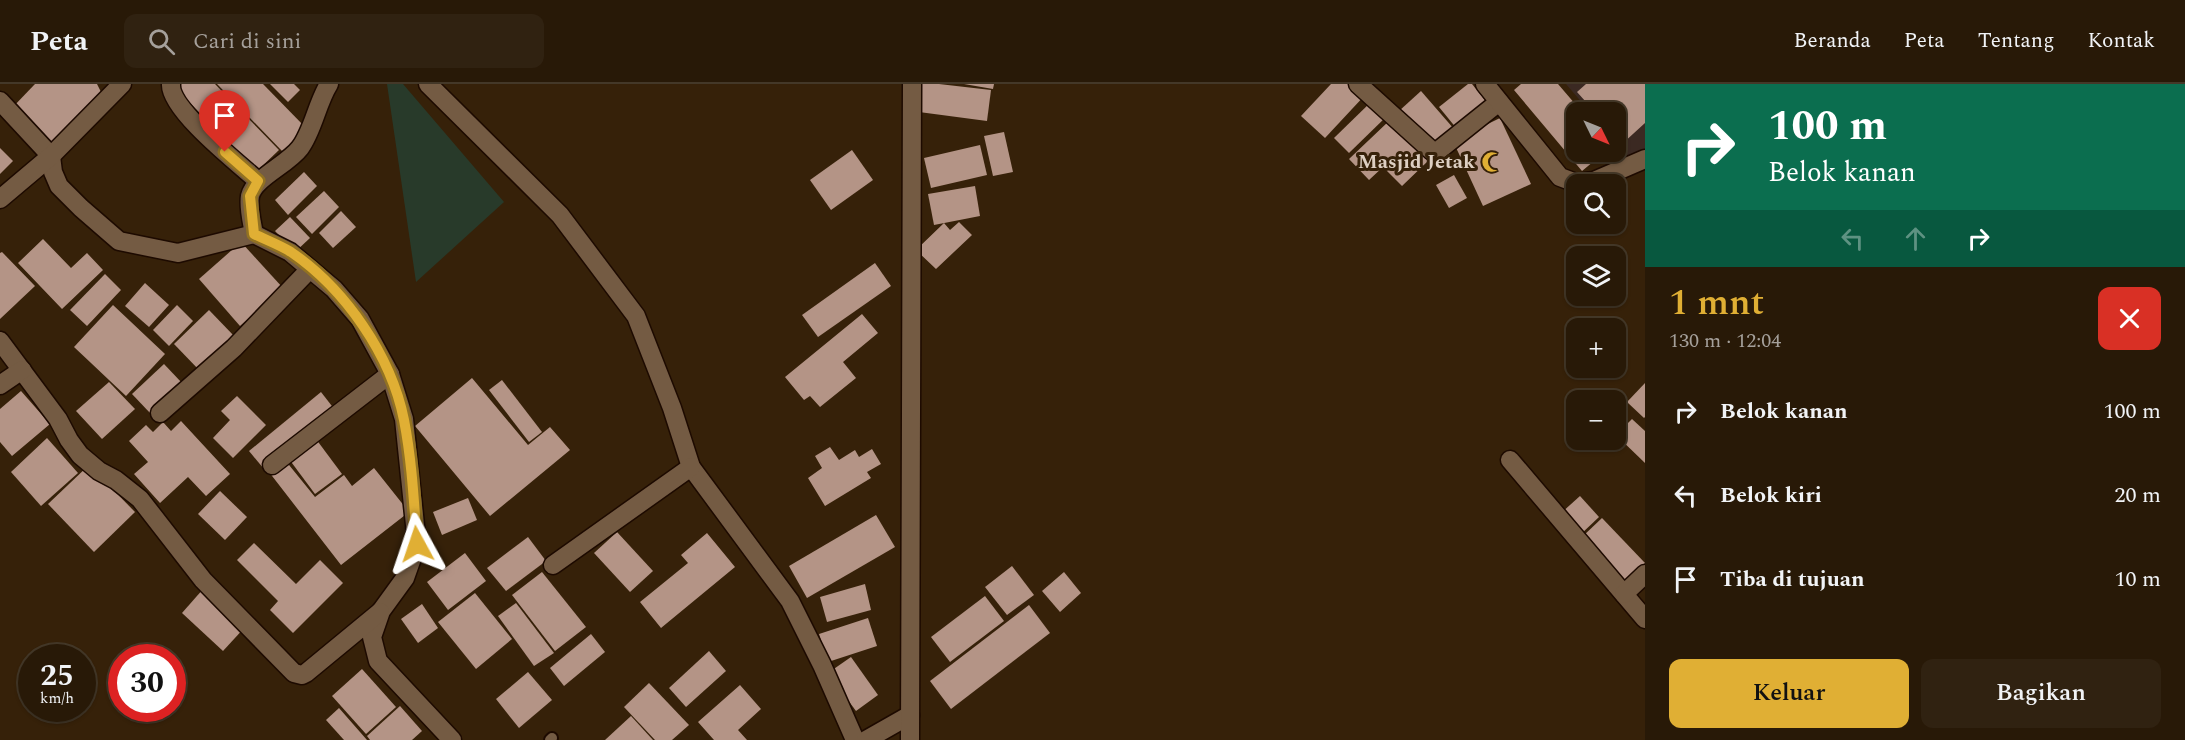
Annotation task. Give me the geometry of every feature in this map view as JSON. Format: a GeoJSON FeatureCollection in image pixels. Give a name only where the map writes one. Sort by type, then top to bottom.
{"type":"FeatureCollection","features":[{"type":"Feature","properties":{"kind":"street"},"geometry":{"type":"LineString","coordinates":[[0,198],[51,156],[122,84]]}},
{"type":"Feature","properties":{"kind":"street"},"geometry":{"type":"LineString","coordinates":[[171,84],[171,94],[184,111],[208,137],[258,181]]}},
{"type":"Feature","properties":{"kind":"street"},"geometry":{"type":"LineString","coordinates":[[254,234],[250,196],[258,181],[288,162],[302,146],[320,98],[329,84]]}},
{"type":"Feature","properties":{"kind":"street"},"geometry":{"type":"LineString","coordinates":[[428,84],[560,215],[636,316],[672,408],[691,467],[790,601],[822,665],[855,740]]}},
{"type":"Feature","properties":{"kind":"street"},"geometry":{"type":"LineString","coordinates":[[910,740],[912,84]]}},
{"type":"Feature","properties":{"kind":"street"},"geometry":{"type":"LineString","coordinates":[[1358,84],[1432,151],[1439,150],[1499,102]]}},
{"type":"Feature","properties":{"kind":"street"},"geometry":{"type":"LineString","coordinates":[[1485,84],[1560,177],[1576,183],[1594,182],[1644,161]]}},
{"type":"Feature","properties":{"kind":"street"},"geometry":{"type":"LineString","coordinates":[[0,101],[51,156],[53,172],[59,186],[119,241],[178,253],[254,234],[290,252],[334,289],[360,319],[390,374],[404,419],[417,544],[405,578],[381,611],[306,674],[294,673],[203,580],[140,499],[80,455],[57,419],[0,341]]}},
{"type":"Feature","properties":{"kind":"street"},"geometry":{"type":"LineString","coordinates":[[160,413],[234,348],[310,269]]}},
{"type":"Feature","properties":{"kind":"street"},"geometry":{"type":"LineString","coordinates":[[0,385],[22,370]]}},
{"type":"Feature","properties":{"kind":"street"},"geometry":{"type":"LineString","coordinates":[[272,465],[390,374]]}},
{"type":"Feature","properties":{"kind":"street"},"geometry":{"type":"LineString","coordinates":[[1510,460],[1645,619]]}},
{"type":"Feature","properties":{"kind":"street"},"geometry":{"type":"LineString","coordinates":[[553,565],[691,467]]}},
{"type":"Feature","properties":{"kind":"street"},"geometry":{"type":"LineString","coordinates":[[1624,594],[1645,574]]}},
{"type":"Feature","properties":{"kind":"street"},"geometry":{"type":"LineString","coordinates":[[381,611],[372,637],[378,661],[452,740]]}},
{"type":"Feature","properties":{"kind":"street"},"geometry":{"type":"LineString","coordinates":[[866,740],[910,715]]}},
{"type":"Feature","properties":{"kind":"shaded area"},"geometry":{"type":"Polygon","coordinates":[[[1566,84],[1645,84],[1645,151],[1632,162],[1626,155],[1626,102],[1581,102],[1566,84]]]}},
{"type":"Feature","properties":{"kind":"green space"},"geometry":{"type":"Polygon","coordinates":[[[387,84],[403,84],[504,202],[416,282],[387,84]]]}},
{"type":"Feature","properties":{"kind":"building"},"geometry":{"type":"Polygon","coordinates":[[[35,84],[97,84],[103,96],[53,150],[11,109],[35,84]]]}},
{"type":"Feature","properties":{"kind":"building"},"geometry":{"type":"Polygon","coordinates":[[[215,84],[279,150],[256,172],[173,85],[215,84]]]}},
{"type":"Feature","properties":{"kind":"building"},"geometry":{"type":"Polygon","coordinates":[[[217,84],[263,84],[307,129],[283,152],[217,84]]]}},
{"type":"Feature","properties":{"kind":"building"},"geometry":{"type":"Polygon","coordinates":[[[270,84],[294,84],[300,90],[288,102],[270,84]]]}},
{"type":"Feature","properties":{"kind":"building"},"geometry":{"type":"Polygon","coordinates":[[[922,84],[991,90],[987,121],[919,112],[922,84]]]}},
{"type":"Feature","properties":{"kind":"building"},"geometry":{"type":"Polygon","coordinates":[[[964,84],[994,84],[993,89],[964,84]]]}},
{"type":"Feature","properties":{"kind":"building"},"geometry":{"type":"Polygon","coordinates":[[[1331,84],[1355,84],[1366,94],[1325,138],[1301,116],[1331,84]]]}},
{"type":"Feature","properties":{"kind":"building"},"geometry":{"type":"Polygon","coordinates":[[[1468,84],[1472,84],[1488,104],[1457,129],[1439,107],[1468,84]]]}},
{"type":"Feature","properties":{"kind":"building"},"geometry":{"type":"Polygon","coordinates":[[[1521,84],[1558,84],[1573,102],[1566,102],[1566,152],[1514,90],[1521,84]]]}},
{"type":"Feature","properties":{"kind":"building"},"geometry":{"type":"Polygon","coordinates":[[[1586,84],[1645,84],[1645,123],[1626,140],[1626,102],[1586,102],[1577,92],[1586,84]]]}},
{"type":"Feature","properties":{"kind":"building"},"geometry":{"type":"Polygon","coordinates":[[[1421,91],[1454,129],[1432,148],[1399,111],[1421,91]]]}},
{"type":"Feature","properties":{"kind":"building"},"geometry":{"type":"Polygon","coordinates":[[[1373,100],[1388,115],[1349,153],[1334,138],[1373,100]]]}},
{"type":"Feature","properties":{"kind":"building","name":"Masjid Jetak"},"geometry":{"type":"Polygon","coordinates":[[[1500,118],[1531,184],[1483,206],[1453,141],[1500,118]]]}},
{"type":"Feature","properties":{"kind":"building"},"geometry":{"type":"Polygon","coordinates":[[[1389,121],[1428,161],[1402,186],[1383,167],[1369,180],[1349,159],[1389,121]]]}},
{"type":"Feature","properties":{"kind":"building"},"geometry":{"type":"Polygon","coordinates":[[[1004,132],[1013,172],[993,176],[984,136],[1004,132]]]}},
{"type":"Feature","properties":{"kind":"building"},"geometry":{"type":"Polygon","coordinates":[[[980,145],[987,175],[931,188],[924,158],[980,145]]]}},
{"type":"Feature","properties":{"kind":"building"},"geometry":{"type":"Polygon","coordinates":[[[0,148],[13,161],[0,174],[0,148]]]}},
{"type":"Feature","properties":{"kind":"building"},"geometry":{"type":"Polygon","coordinates":[[[852,150],[873,180],[831,210],[810,180],[852,150]]]}},
{"type":"Feature","properties":{"kind":"building"},"geometry":{"type":"Polygon","coordinates":[[[1574,162],[1593,162],[1582,171],[1574,162]]]}},
{"type":"Feature","properties":{"kind":"building"},"geometry":{"type":"Polygon","coordinates":[[[304,172],[317,186],[288,215],[275,200],[304,172]]]}},
{"type":"Feature","properties":{"kind":"building"},"geometry":{"type":"Polygon","coordinates":[[[1454,175],[1467,198],[1449,208],[1436,185],[1454,175]]]}},
{"type":"Feature","properties":{"kind":"building"},"geometry":{"type":"Polygon","coordinates":[[[975,186],[980,216],[934,225],[928,194],[975,186]]]}},
{"type":"Feature","properties":{"kind":"building"},"geometry":{"type":"Polygon","coordinates":[[[324,191],[339,207],[312,234],[296,217],[324,191]]]}},
{"type":"Feature","properties":{"kind":"building"},"geometry":{"type":"Polygon","coordinates":[[[341,211],[356,227],[333,248],[319,233],[341,211]]]}},
{"type":"Feature","properties":{"kind":"building"},"geometry":{"type":"Polygon","coordinates":[[[290,217],[310,238],[295,252],[275,231],[290,217]]]}},
{"type":"Feature","properties":{"kind":"building"},"geometry":{"type":"Polygon","coordinates":[[[959,222],[972,235],[936,269],[916,250],[944,223],[950,230],[959,222]]]}},
{"type":"Feature","properties":{"kind":"building"},"geometry":{"type":"Polygon","coordinates":[[[43,239],[71,268],[87,253],[103,270],[62,309],[18,263],[43,239]]]}},
{"type":"Feature","properties":{"kind":"building"},"geometry":{"type":"Polygon","coordinates":[[[241,242],[283,288],[240,326],[199,279],[241,242]]]}},
{"type":"Feature","properties":{"kind":"building"},"geometry":{"type":"Polygon","coordinates":[[[2,252],[35,286],[0,319],[0,253],[2,252]]]}},
{"type":"Feature","properties":{"kind":"building"},"geometry":{"type":"Polygon","coordinates":[[[875,263],[891,286],[818,337],[802,315],[875,263]]]}},
{"type":"Feature","properties":{"kind":"building"},"geometry":{"type":"Polygon","coordinates":[[[105,274],[121,290],[87,326],[70,310],[105,274]]]}},
{"type":"Feature","properties":{"kind":"building"},"geometry":{"type":"Polygon","coordinates":[[[145,283],[169,305],[149,327],[125,306],[145,283]]]}},
{"type":"Feature","properties":{"kind":"building"},"geometry":{"type":"Polygon","coordinates":[[[113,305],[165,354],[126,396],[74,347],[113,305]]]}},
{"type":"Feature","properties":{"kind":"building"},"geometry":{"type":"Polygon","coordinates":[[[177,305],[193,321],[169,346],[153,330],[177,305]]]}},
{"type":"Feature","properties":{"kind":"building"},"geometry":{"type":"Polygon","coordinates":[[[209,310],[235,337],[200,371],[174,344],[209,310]]]}},
{"type":"Feature","properties":{"kind":"building"},"geometry":{"type":"Polygon","coordinates":[[[862,314],[878,333],[843,362],[856,378],[820,407],[810,396],[804,400],[785,377],[862,314]]]}},
{"type":"Feature","properties":{"kind":"building"},"geometry":{"type":"Polygon","coordinates":[[[164,364],[182,383],[150,413],[132,394],[164,364]]]}},
{"type":"Feature","properties":{"kind":"building"},"geometry":{"type":"Polygon","coordinates":[[[472,378],[528,445],[550,427],[570,450],[490,516],[415,426],[472,378]]]}},
{"type":"Feature","properties":{"kind":"building"},"geometry":{"type":"Polygon","coordinates":[[[502,380],[542,432],[529,442],[489,390],[502,380]]]}},
{"type":"Feature","properties":{"kind":"building"},"geometry":{"type":"Polygon","coordinates":[[[109,382],[135,409],[102,439],[76,411],[109,382]]]}},
{"type":"Feature","properties":{"kind":"building"},"geometry":{"type":"Polygon","coordinates":[[[1645,383],[1645,417],[1644,418],[1627,402],[1645,383]]]}},
{"type":"Feature","properties":{"kind":"building"},"geometry":{"type":"Polygon","coordinates":[[[21,391],[50,424],[12,456],[0,442],[0,409],[21,391]]]}},
{"type":"Feature","properties":{"kind":"building"},"geometry":{"type":"Polygon","coordinates":[[[321,392],[335,410],[264,469],[249,451],[321,392]]]}},
{"type":"Feature","properties":{"kind":"building"},"geometry":{"type":"Polygon","coordinates":[[[237,396],[266,425],[233,458],[213,438],[230,420],[221,411],[237,396]]]}},
{"type":"Feature","properties":{"kind":"building"},"geometry":{"type":"Polygon","coordinates":[[[1632,419],[1645,431],[1645,463],[1626,445],[1626,425],[1632,419]]]}},
{"type":"Feature","properties":{"kind":"building"},"geometry":{"type":"Polygon","coordinates":[[[181,421],[230,474],[206,496],[188,477],[160,503],[134,474],[148,462],[129,441],[146,425],[153,432],[163,422],[171,431],[181,421]]]}},
{"type":"Feature","properties":{"kind":"building"},"geometry":{"type":"Polygon","coordinates":[[[313,435],[342,474],[315,494],[286,455],[313,435]]]}},
{"type":"Feature","properties":{"kind":"building"},"geometry":{"type":"Polygon","coordinates":[[[47,438],[78,473],[41,506],[11,472],[47,438]]]}},
{"type":"Feature","properties":{"kind":"building"},"geometry":{"type":"Polygon","coordinates":[[[830,447],[839,460],[855,450],[859,457],[872,449],[881,464],[867,472],[871,478],[825,506],[808,478],[822,468],[815,456],[830,447]]]}},
{"type":"Feature","properties":{"kind":"building"},"geometry":{"type":"Polygon","coordinates":[[[285,460],[315,497],[344,475],[352,486],[374,468],[409,512],[341,565],[269,472],[285,460]]]}},
{"type":"Feature","properties":{"kind":"building"},"geometry":{"type":"Polygon","coordinates":[[[89,465],[135,512],[94,552],[48,504],[89,465]]]}},
{"type":"Feature","properties":{"kind":"building"},"geometry":{"type":"Polygon","coordinates":[[[220,491],[247,517],[225,540],[198,514],[220,491]]]}},
{"type":"Feature","properties":{"kind":"building"},"geometry":{"type":"Polygon","coordinates":[[[1580,496],[1599,517],[1580,535],[1560,514],[1580,496]]]}},
{"type":"Feature","properties":{"kind":"building"},"geometry":{"type":"Polygon","coordinates":[[[468,498],[477,520],[442,535],[433,512],[468,498]]]}},
{"type":"Feature","properties":{"kind":"building"},"geometry":{"type":"Polygon","coordinates":[[[876,515],[895,547],[807,598],[789,566],[876,515]]]}},
{"type":"Feature","properties":{"kind":"building"},"geometry":{"type":"Polygon","coordinates":[[[1602,518],[1645,563],[1624,582],[1582,537],[1602,518]]]}},
{"type":"Feature","properties":{"kind":"building"},"geometry":{"type":"Polygon","coordinates":[[[617,532],[653,571],[630,592],[594,553],[617,532]]]}},
{"type":"Feature","properties":{"kind":"building"},"geometry":{"type":"Polygon","coordinates":[[[707,533],[735,567],[661,628],[640,602],[688,563],[681,555],[707,533]]]}},
{"type":"Feature","properties":{"kind":"building"},"geometry":{"type":"Polygon","coordinates":[[[528,537],[546,561],[506,591],[487,568],[528,537]]]}},
{"type":"Feature","properties":{"kind":"building"},"geometry":{"type":"Polygon","coordinates":[[[254,543],[296,584],[320,560],[343,583],[293,633],[270,610],[278,601],[237,560],[254,543]]]}},
{"type":"Feature","properties":{"kind":"building"},"geometry":{"type":"Polygon","coordinates":[[[465,553],[486,581],[448,610],[427,582],[465,553]]]}},
{"type":"Feature","properties":{"kind":"building"},"geometry":{"type":"Polygon","coordinates":[[[1012,566],[1034,595],[1007,615],[985,587],[1012,566]]]}},
{"type":"Feature","properties":{"kind":"building"},"geometry":{"type":"Polygon","coordinates":[[[542,572],[586,627],[555,651],[512,595],[542,572]]]}},
{"type":"Feature","properties":{"kind":"building"},"geometry":{"type":"Polygon","coordinates":[[[1064,572],[1081,593],[1060,612],[1042,591],[1064,572]]]}},
{"type":"Feature","properties":{"kind":"building"},"geometry":{"type":"Polygon","coordinates":[[[865,584],[871,610],[827,622],[820,597],[865,584]]]}},
{"type":"Feature","properties":{"kind":"building"},"geometry":{"type":"Polygon","coordinates":[[[204,588],[246,626],[223,651],[182,613],[204,588]]]}},
{"type":"Feature","properties":{"kind":"building"},"geometry":{"type":"Polygon","coordinates":[[[475,593],[512,639],[476,669],[438,622],[475,593]]]}},
{"type":"Feature","properties":{"kind":"building"},"geometry":{"type":"Polygon","coordinates":[[[985,596],[1004,621],[950,662],[931,637],[985,596]]]}},
{"type":"Feature","properties":{"kind":"building"},"geometry":{"type":"Polygon","coordinates":[[[516,603],[554,653],[534,666],[498,616],[516,603]]]}},
{"type":"Feature","properties":{"kind":"building"},"geometry":{"type":"Polygon","coordinates":[[[422,604],[438,628],[418,643],[401,619],[422,604]]]}},
{"type":"Feature","properties":{"kind":"building"},"geometry":{"type":"Polygon","coordinates":[[[1029,605],[1050,633],[951,709],[930,681],[1029,605]]]}},
{"type":"Feature","properties":{"kind":"building"},"geometry":{"type":"Polygon","coordinates":[[[868,618],[877,646],[828,662],[819,634],[868,618]]]}},
{"type":"Feature","properties":{"kind":"building"},"geometry":{"type":"Polygon","coordinates":[[[591,634],[605,652],[564,686],[550,668],[591,634]]]}},
{"type":"Feature","properties":{"kind":"building"},"geometry":{"type":"Polygon","coordinates":[[[709,651],[726,671],[686,707],[669,688],[709,651]]]}},
{"type":"Feature","properties":{"kind":"building"},"geometry":{"type":"Polygon","coordinates":[[[851,657],[878,695],[856,711],[828,673],[851,657]]]}},
{"type":"Feature","properties":{"kind":"building"},"geometry":{"type":"Polygon","coordinates":[[[362,669],[396,707],[366,734],[332,696],[362,669]]]}},
{"type":"Feature","properties":{"kind":"building"},"geometry":{"type":"Polygon","coordinates":[[[528,672],[552,700],[519,728],[496,699],[528,672]]]}},
{"type":"Feature","properties":{"kind":"building"},"geometry":{"type":"Polygon","coordinates":[[[649,683],[689,725],[672,740],[655,740],[624,707],[649,683]]]}},
{"type":"Feature","properties":{"kind":"building"},"geometry":{"type":"Polygon","coordinates":[[[740,685],[761,709],[738,730],[747,740],[714,740],[698,722],[740,685]]]}},
{"type":"Feature","properties":{"kind":"building"},"geometry":{"type":"Polygon","coordinates":[[[400,706],[422,731],[412,740],[370,740],[367,736],[400,706]]]}},
{"type":"Feature","properties":{"kind":"building"},"geometry":{"type":"Polygon","coordinates":[[[339,708],[367,740],[344,740],[326,720],[339,708]]]}},
{"type":"Feature","properties":{"kind":"building"},"geometry":{"type":"Polygon","coordinates":[[[631,716],[653,740],[605,740],[631,716]]]}},
{"type":"Feature","properties":{"kind":"place","name":"Masjid Jetak"},"geometry":{"type":"Point","coordinates":[1492,162]}},
{"type":"Feature","properties":{"kind":"route"},"geometry":{"type":"LineString","coordinates":[[225,152],[258,181],[250,196],[254,234],[290,252],[334,289],[360,319],[390,374],[404,419],[417,544]]}}]}
